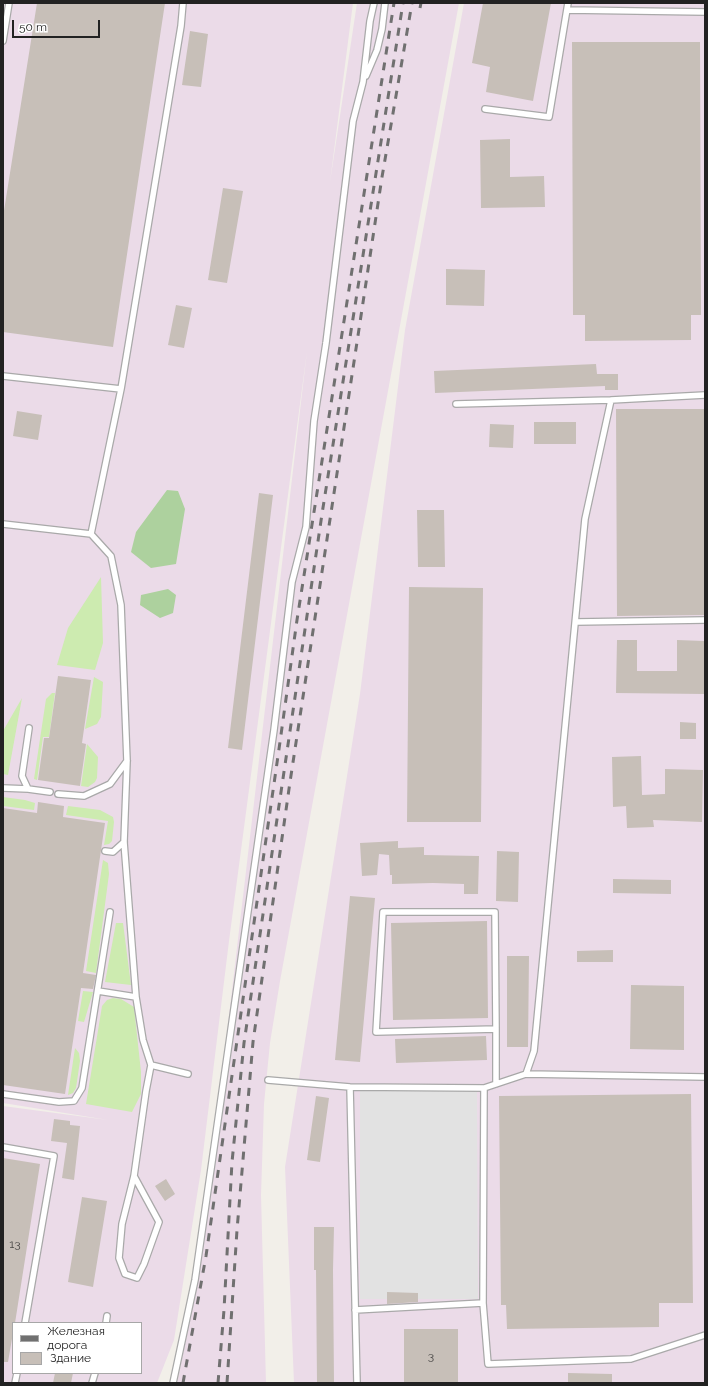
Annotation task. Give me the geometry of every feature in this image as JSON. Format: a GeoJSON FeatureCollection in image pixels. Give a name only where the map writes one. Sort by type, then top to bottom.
{"type":"FeatureCollection","features":[{"type":"Feature","properties":{"kind":"lane"},"geometry":{"type":"LineString","coordinates":[[3,41],[8,3]]}},
{"type":"Feature","properties":{"kind":"lane"},"geometry":{"type":"LineString","coordinates":[[90,534],[121,389],[180,33],[183,3]]}},
{"type":"Feature","properties":{"kind":"lane"},"geometry":{"type":"LineString","coordinates":[[173,1383],[195,1280],[275,722],[292,582],[306,527],[314,421],[326,343],[353,121],[363,82],[370,21],[374,3]]}},
{"type":"Feature","properties":{"kind":"lane"},"geometry":{"type":"LineString","coordinates":[[363,82],[377,50],[382,29],[385,3]]}},
{"type":"Feature","properties":{"kind":"lane"},"geometry":{"type":"LineString","coordinates":[[486,109],[549,117],[568,3]]}},
{"type":"Feature","properties":{"kind":"lane"},"geometry":{"type":"LineString","coordinates":[[567,10],[705,12]]}},
{"type":"Feature","properties":{"kind":"lane"},"geometry":{"type":"LineString","coordinates":[[3,376],[121,389]]}},
{"type":"Feature","properties":{"kind":"lane"},"geometry":{"type":"LineString","coordinates":[[456,404],[611,400],[705,394]]}},
{"type":"Feature","properties":{"kind":"lane"},"geometry":{"type":"LineString","coordinates":[[526,1074],[534,1050],[586,519],[611,400]]}},
{"type":"Feature","properties":{"kind":"lane"},"geometry":{"type":"LineString","coordinates":[[3,524],[90,534],[111,556],[121,605],[127,761],[124,842],[136,997],[143,1040],[152,1065],[139,1135],[134,1176],[122,1224],[119,1258],[125,1274],[137,1278],[144,1264],[158,1222],[134,1176]]}},
{"type":"Feature","properties":{"kind":"lane"},"geometry":{"type":"LineString","coordinates":[[576,622],[705,620]]}},
{"type":"Feature","properties":{"kind":"lane"},"geometry":{"type":"LineString","coordinates":[[28,789],[22,776],[29,728]]}},
{"type":"Feature","properties":{"kind":"lane"},"geometry":{"type":"LineString","coordinates":[[58,794],[84,796],[110,784],[127,761]]}},
{"type":"Feature","properties":{"kind":"lane"},"geometry":{"type":"LineString","coordinates":[[3,788],[50,792]]}},
{"type":"Feature","properties":{"kind":"lane"},"geometry":{"type":"LineString","coordinates":[[105,851],[113,852],[124,842]]}},
{"type":"Feature","properties":{"kind":"lane"},"geometry":{"type":"LineString","coordinates":[[3,1094],[59,1102],[74,1102],[82,1088],[110,912]]}},
{"type":"Feature","properties":{"kind":"lane"},"geometry":{"type":"LineString","coordinates":[[496,1029],[376,1032],[382,912],[495,912],[496,1029],[496,1084]]}},
{"type":"Feature","properties":{"kind":"lane"},"geometry":{"type":"LineString","coordinates":[[98,991],[136,997]]}},
{"type":"Feature","properties":{"kind":"lane"},"geometry":{"type":"LineString","coordinates":[[152,1065],[188,1074]]}},
{"type":"Feature","properties":{"kind":"lane"},"geometry":{"type":"LineString","coordinates":[[268,1080],[350,1087],[484,1088],[526,1074],[705,1077]]}},
{"type":"Feature","properties":{"kind":"lane"},"geometry":{"type":"LineString","coordinates":[[350,1087],[357,1383]]}},
{"type":"Feature","properties":{"kind":"lane"},"geometry":{"type":"LineString","coordinates":[[484,1088],[483,1303],[488,1364],[631,1359],[705,1335]]}},
{"type":"Feature","properties":{"kind":"lane"},"geometry":{"type":"LineString","coordinates":[[3,1147],[54,1156],[25,1322]]}},
{"type":"Feature","properties":{"kind":"lane"},"geometry":{"type":"LineString","coordinates":[[355,1310],[483,1303]]}},
{"type":"Feature","properties":{"kind":"lane"},"geometry":{"type":"LineString","coordinates":[[106,1322],[108,1316]]}},
{"type":"Feature","properties":{"kind":"shaded area"},"geometry":{"type":"Polygon","coordinates":[[[3,3],[353,3],[330,182],[357,3],[459,3],[280,981],[270,1043],[264,1104],[261,1195],[266,1383],[177,1383],[198,1280],[307,351],[229,941],[201,1170],[174,1340],[157,1383],[3,1383],[3,1106],[108,1120],[3,1103],[3,3]]]}},
{"type":"Feature","properties":{"kind":"shaded area"},"geometry":{"type":"Polygon","coordinates":[[[464,3],[705,3],[705,1383],[294,1383],[285,1167],[360,694],[405,330],[464,3]]]}},
{"type":"Feature","properties":{"kind":"shaded area"},"geometry":{"type":"Polygon","coordinates":[[[360,1091],[477,1091],[478,1299],[360,1299],[360,1091]]]}},
{"type":"Feature","properties":{"kind":"green space"},"geometry":{"type":"Polygon","coordinates":[[[167,490],[178,491],[185,509],[176,564],[151,568],[131,552],[136,532],[167,490]]]}},
{"type":"Feature","properties":{"kind":"green space"},"geometry":{"type":"Polygon","coordinates":[[[101,577],[103,643],[95,670],[57,665],[68,628],[101,577]]]}},
{"type":"Feature","properties":{"kind":"green space"},"geometry":{"type":"Polygon","coordinates":[[[168,589],[176,595],[173,613],[160,618],[140,605],[141,595],[168,589]]]}},
{"type":"Feature","properties":{"kind":"green space"},"geometry":{"type":"Polygon","coordinates":[[[94,677],[103,682],[101,717],[97,724],[85,729],[94,677]]]}},
{"type":"Feature","properties":{"kind":"green space"},"geometry":{"type":"Polygon","coordinates":[[[52,693],[55,693],[49,737],[43,737],[37,780],[34,779],[46,699],[52,693]]]}},
{"type":"Feature","properties":{"kind":"green space"},"geometry":{"type":"Polygon","coordinates":[[[22,698],[8,775],[3,774],[3,731],[22,698]]]}},
{"type":"Feature","properties":{"kind":"green space"},"geometry":{"type":"Polygon","coordinates":[[[87,744],[98,757],[97,778],[95,782],[88,787],[81,786],[87,744]]]}},
{"type":"Feature","properties":{"kind":"green space"},"geometry":{"type":"Polygon","coordinates":[[[3,797],[35,803],[34,810],[3,806],[3,797]]]}},
{"type":"Feature","properties":{"kind":"green space"},"geometry":{"type":"Polygon","coordinates":[[[68,806],[100,810],[113,817],[114,822],[112,841],[109,844],[104,845],[108,821],[66,815],[68,806]]]}},
{"type":"Feature","properties":{"kind":"green space"},"geometry":{"type":"Polygon","coordinates":[[[103,860],[108,863],[109,874],[96,973],[86,971],[103,860]]]}},
{"type":"Feature","properties":{"kind":"green space"},"geometry":{"type":"Polygon","coordinates":[[[116,923],[123,923],[131,985],[105,982],[116,923]]]}},
{"type":"Feature","properties":{"kind":"green space"},"geometry":{"type":"Polygon","coordinates":[[[83,991],[93,992],[84,1022],[78,1021],[83,991]]]}},
{"type":"Feature","properties":{"kind":"green space"},"geometry":{"type":"Polygon","coordinates":[[[113,998],[121,999],[134,1007],[141,1072],[141,1094],[132,1112],[86,1104],[102,1006],[107,1000],[113,998]]]}},
{"type":"Feature","properties":{"kind":"green space"},"geometry":{"type":"Polygon","coordinates":[[[75,1048],[79,1053],[80,1061],[76,1088],[73,1093],[68,1095],[75,1048]]]}},
{"type":"Feature","properties":{"kind":"building"},"geometry":{"type":"Polygon","coordinates":[[[37,3],[165,3],[113,347],[3,332],[3,217],[37,3]]]}},
{"type":"Feature","properties":{"kind":"building"},"geometry":{"type":"Polygon","coordinates":[[[483,3],[551,3],[533,101],[486,92],[490,67],[472,63],[483,3]]]}},
{"type":"Feature","properties":{"kind":"building"},"geometry":{"type":"Polygon","coordinates":[[[190,31],[208,34],[201,87],[182,85],[190,31]]]}},
{"type":"Feature","properties":{"kind":"building"},"geometry":{"type":"Polygon","coordinates":[[[572,42],[700,42],[701,315],[691,315],[691,340],[585,341],[585,315],[573,315],[572,42]]]}},
{"type":"Feature","properties":{"kind":"building"},"geometry":{"type":"Polygon","coordinates":[[[510,139],[510,177],[544,176],[545,207],[481,208],[480,140],[510,139]]]}},
{"type":"Feature","properties":{"kind":"building"},"geometry":{"type":"Polygon","coordinates":[[[223,188],[243,191],[227,283],[208,280],[223,188]]]}},
{"type":"Feature","properties":{"kind":"building"},"geometry":{"type":"Polygon","coordinates":[[[446,269],[485,270],[484,306],[446,305],[446,269]]]}},
{"type":"Feature","properties":{"kind":"building"},"geometry":{"type":"Polygon","coordinates":[[[176,305],[192,308],[184,348],[168,345],[176,305]]]}},
{"type":"Feature","properties":{"kind":"building"},"geometry":{"type":"Polygon","coordinates":[[[596,364],[597,374],[618,374],[618,390],[605,390],[605,386],[435,393],[434,371],[596,364]]]}},
{"type":"Feature","properties":{"kind":"building"},"geometry":{"type":"Polygon","coordinates":[[[616,409],[705,409],[705,615],[617,616],[616,409]]]}},
{"type":"Feature","properties":{"kind":"building"},"geometry":{"type":"Polygon","coordinates":[[[17,411],[42,415],[38,440],[13,436],[17,411]]]}},
{"type":"Feature","properties":{"kind":"building"},"geometry":{"type":"Polygon","coordinates":[[[534,422],[576,422],[576,444],[534,444],[534,422]]]}},
{"type":"Feature","properties":{"kind":"building"},"geometry":{"type":"Polygon","coordinates":[[[490,424],[514,425],[513,448],[489,447],[490,424]]]}},
{"type":"Feature","properties":{"kind":"building"},"geometry":{"type":"Polygon","coordinates":[[[259,493],[273,495],[242,750],[228,748],[259,493]]]}},
{"type":"Feature","properties":{"kind":"building"},"geometry":{"type":"Polygon","coordinates":[[[417,510],[444,510],[445,567],[418,567],[417,510]]]}},
{"type":"Feature","properties":{"kind":"building"},"geometry":{"type":"Polygon","coordinates":[[[409,587],[483,588],[481,822],[407,822],[409,587]]]}},
{"type":"Feature","properties":{"kind":"building"},"geometry":{"type":"Polygon","coordinates":[[[617,640],[637,640],[637,671],[677,671],[677,640],[704,641],[704,694],[616,693],[617,640]]]}},
{"type":"Feature","properties":{"kind":"building"},"geometry":{"type":"Polygon","coordinates":[[[58,676],[91,680],[82,743],[86,744],[80,786],[38,780],[44,738],[49,738],[58,676]]]}},
{"type":"Feature","properties":{"kind":"building"},"geometry":{"type":"Polygon","coordinates":[[[680,722],[696,723],[696,739],[680,739],[680,722]]]}},
{"type":"Feature","properties":{"kind":"building"},"geometry":{"type":"Polygon","coordinates":[[[641,756],[642,795],[665,794],[665,769],[703,770],[702,822],[653,820],[654,827],[627,828],[626,806],[613,807],[612,757],[641,756]]]}},
{"type":"Feature","properties":{"kind":"building"},"geometry":{"type":"Polygon","coordinates":[[[38,802],[64,806],[63,817],[105,823],[83,973],[96,975],[93,989],[81,988],[65,1094],[3,1085],[3,808],[37,813],[38,802]]]}},
{"type":"Feature","properties":{"kind":"building"},"geometry":{"type":"Polygon","coordinates":[[[398,841],[398,848],[424,847],[424,855],[479,856],[478,894],[464,894],[464,884],[392,884],[389,855],[379,854],[377,875],[362,876],[360,843],[398,841]]]}},
{"type":"Feature","properties":{"kind":"building"},"geometry":{"type":"Polygon","coordinates":[[[497,851],[519,852],[518,902],[496,901],[497,851]]]}},
{"type":"Feature","properties":{"kind":"building"},"geometry":{"type":"Polygon","coordinates":[[[613,879],[671,880],[671,894],[613,893],[613,879]]]}},
{"type":"Feature","properties":{"kind":"building"},"geometry":{"type":"Polygon","coordinates":[[[350,896],[375,898],[360,1062],[335,1060],[350,896]]]}},
{"type":"Feature","properties":{"kind":"building"},"geometry":{"type":"Polygon","coordinates":[[[487,921],[488,1018],[393,1020],[391,923],[487,921]]]}},
{"type":"Feature","properties":{"kind":"building"},"geometry":{"type":"Polygon","coordinates":[[[613,950],[613,962],[577,962],[577,951],[613,950]]]}},
{"type":"Feature","properties":{"kind":"building"},"geometry":{"type":"Polygon","coordinates":[[[507,956],[529,956],[528,1047],[507,1047],[507,956]]]}},
{"type":"Feature","properties":{"kind":"building"},"geometry":{"type":"Polygon","coordinates":[[[631,985],[684,986],[684,1050],[630,1049],[631,985]]]}},
{"type":"Feature","properties":{"kind":"building"},"geometry":{"type":"Polygon","coordinates":[[[486,1036],[487,1060],[396,1063],[395,1039],[486,1036]]]}},
{"type":"Feature","properties":{"kind":"building"},"geometry":{"type":"Polygon","coordinates":[[[691,1094],[693,1303],[659,1303],[659,1327],[507,1329],[506,1305],[501,1305],[499,1096],[691,1094]]]}},
{"type":"Feature","properties":{"kind":"building"},"geometry":{"type":"Polygon","coordinates":[[[316,1096],[329,1098],[320,1162],[307,1160],[316,1096]]]}},
{"type":"Feature","properties":{"kind":"building"},"geometry":{"type":"Polygon","coordinates":[[[54,1119],[70,1121],[70,1125],[80,1126],[74,1180],[62,1178],[67,1143],[51,1141],[54,1119]]]}},
{"type":"Feature","properties":{"kind":"building"},"geometry":{"type":"Polygon","coordinates":[[[3,1158],[40,1164],[15,1322],[12,1322],[12,1339],[8,1362],[3,1362],[3,1158]]]}},
{"type":"Feature","properties":{"kind":"building"},"geometry":{"type":"Polygon","coordinates":[[[166,1179],[175,1194],[165,1201],[155,1186],[166,1179]]]}},
{"type":"Feature","properties":{"kind":"building"},"geometry":{"type":"Polygon","coordinates":[[[82,1197],[107,1201],[93,1287],[68,1282],[82,1197]]]}},
{"type":"Feature","properties":{"kind":"building"},"geometry":{"type":"Polygon","coordinates":[[[314,1227],[334,1227],[334,1383],[317,1383],[314,1227]]]}},
{"type":"Feature","properties":{"kind":"building"},"geometry":{"type":"Polygon","coordinates":[[[387,1292],[418,1293],[418,1302],[387,1304],[387,1292]]]}},
{"type":"Feature","properties":{"kind":"building"},"geometry":{"type":"Polygon","coordinates":[[[404,1329],[458,1329],[458,1383],[404,1383],[404,1329]]]}},
{"type":"Feature","properties":{"kind":"building"},"geometry":{"type":"Polygon","coordinates":[[[568,1373],[612,1374],[612,1383],[568,1383],[568,1373]]]}},
{"type":"Feature","properties":{"kind":"building"},"geometry":{"type":"Polygon","coordinates":[[[55,1374],[73,1374],[71,1383],[53,1383],[55,1374]]]}},
{"type":"Feature","properties":{"kind":"railway"},"geometry":{"type":"LineString","coordinates":[[183,1383],[206,1256],[297,620],[394,3]]}},
{"type":"Feature","properties":{"kind":"railway"},"geometry":{"type":"LineString","coordinates":[[218,1383],[224,1310],[232,1162],[244,1043],[322,514],[403,3]]}},
{"type":"Feature","properties":{"kind":"railway"},"geometry":{"type":"LineString","coordinates":[[227,1383],[237,1230],[253,1042],[290,782],[382,177],[412,3]]}},
{"type":"Feature","properties":{"kind":"railway"},"geometry":{"type":"LineString","coordinates":[[420,8],[421,3]]}}]}
